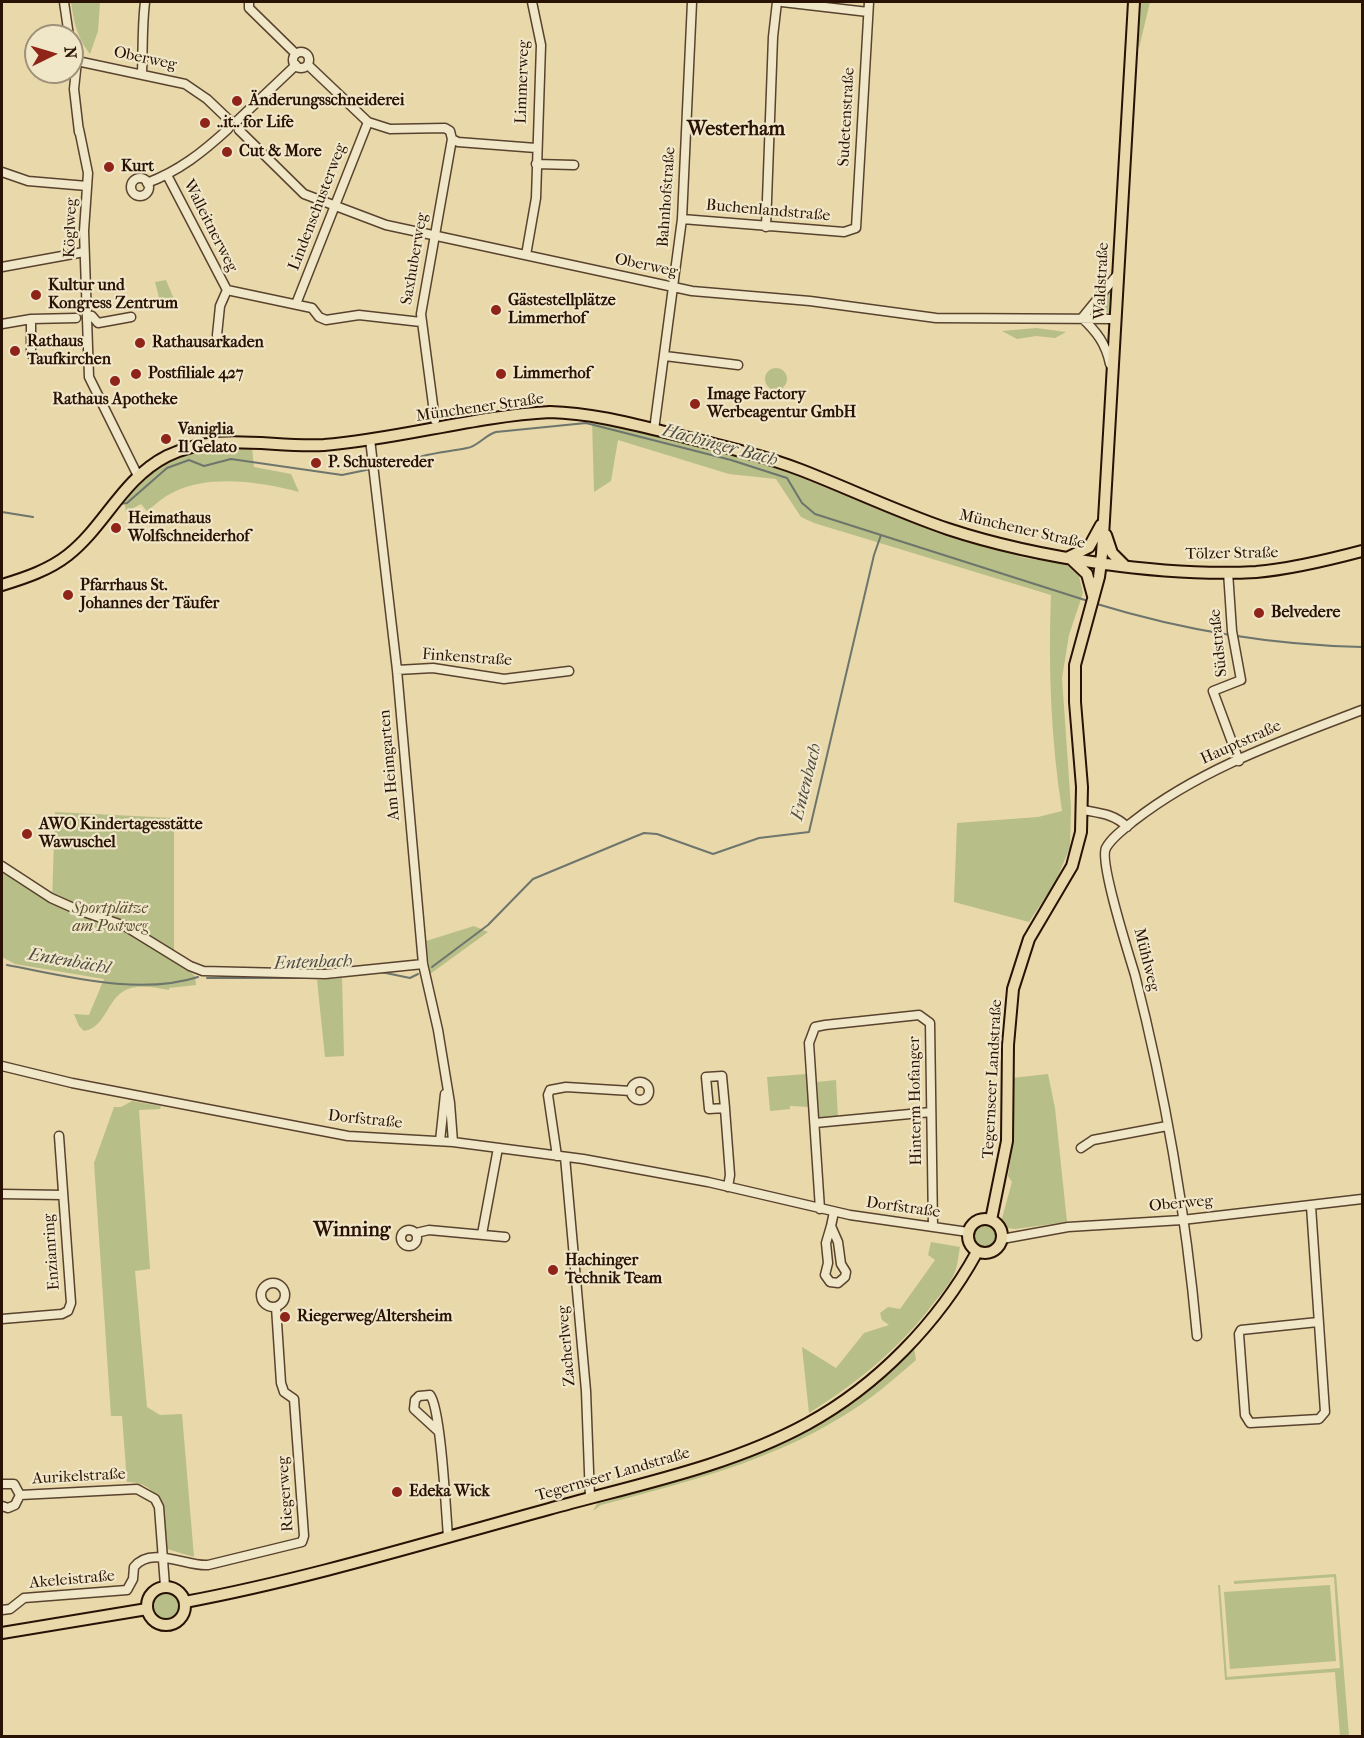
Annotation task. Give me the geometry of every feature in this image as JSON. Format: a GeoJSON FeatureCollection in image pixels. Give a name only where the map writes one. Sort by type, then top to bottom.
{"type":"FeatureCollection","features":[{"type":"Feature","properties":{"kind":"main road","name":"Waldstraße"},"geometry":{"type":"LineString","coordinates":[[1101,562],[1134,2]]}},
{"type":"Feature","properties":{"kind":"main road","name":"Münchener Straße"},"geometry":{"type":"LineString","coordinates":[[2,585],[56,564],[82,542],[123,490],[148,467],[180,450],[209,443],[308,445],[370,439],[550,412],[583,414],[764,457],[946,528],[986,541],[1101,562]]}},
{"type":"Feature","properties":{"kind":"main road"},"geometry":{"type":"LineString","coordinates":[[1094,599],[1087,574],[1069,557],[1089,547],[1104,517]]}},
{"type":"Feature","properties":{"kind":"main road"},"geometry":{"type":"LineString","coordinates":[[1104,517],[1107,539],[1112,553],[1124,565]]}},
{"type":"Feature","properties":{"kind":"main road","name":"Tölzer Straße"},"geometry":{"type":"LineString","coordinates":[[1101,562],[1228,572],[1283,568],[1362,551]]}},
{"type":"Feature","properties":{"kind":"main road","name":"Tegernseer Landstraße"},"geometry":{"type":"LineString","coordinates":[[991,1220],[1007,1141],[1008,1045],[1014,989],[1029,939],[1072,866],[1078,849],[1083,810],[1074,682],[1078,649],[1094,599],[1101,562]]}},
{"type":"Feature","properties":{"kind":"main road"},"geometry":{"type":"LineString","coordinates":[[991,1220],[999,1225],[1002,1239],[993,1252],[977,1252],[969,1244],[968,1233],[976,1221],[991,1220]]}},
{"type":"Feature","properties":{"kind":"main road","name":"Tegernseer Landstraße"},"geometry":{"type":"LineString","coordinates":[[185,1602],[303,1577],[590,1498],[753,1449],[808,1423],[838,1404],[878,1373],[922,1330],[953,1291],[977,1252]]}},
{"type":"Feature","properties":{"kind":"main road"},"geometry":{"type":"LineString","coordinates":[[165,1586],[176,1589],[185,1602],[183,1614],[170,1625],[158,1623],[147,1609],[151,1594],[165,1586]]}},
{"type":"Feature","properties":{"kind":"main road"},"geometry":{"type":"LineString","coordinates":[[2,1633],[147,1609]]}},
{"type":"Feature","properties":{"kind":"street"},"geometry":{"type":"LineString","coordinates":[[64,2],[67,24]]}},
{"type":"Feature","properties":{"kind":"street"},"geometry":{"type":"LineString","coordinates":[[142,73],[144,46],[141,34],[145,2]]}},
{"type":"Feature","properties":{"kind":"street"},"geometry":{"type":"LineString","coordinates":[[249,2],[249,8],[296,54]]}},
{"type":"Feature","properties":{"kind":"street","name":"Limmerweg"},"geometry":{"type":"LineString","coordinates":[[526,255],[534,221],[541,45],[532,2]]}},
{"type":"Feature","properties":{"kind":"street","name":"Bahnhofstraße"},"geometry":{"type":"LineString","coordinates":[[654,430],[682,219],[692,2]]}},
{"type":"Feature","properties":{"kind":"street"},"geometry":{"type":"LineString","coordinates":[[766,227],[773,37],[777,2]]}},
{"type":"Feature","properties":{"kind":"street"},"geometry":{"type":"LineString","coordinates":[[782,2],[868,12]]}},
{"type":"Feature","properties":{"kind":"street","name":"Sudetenstraße"},"geometry":{"type":"LineString","coordinates":[[851,232],[855,228],[869,2]]}},
{"type":"Feature","properties":{"kind":"street"},"geometry":{"type":"LineString","coordinates":[[296,54],[304,52],[308,55],[308,65],[368,122],[390,129],[445,128],[450,131],[452,139],[458,142],[536,148]]}},
{"type":"Feature","properties":{"kind":"street"},"geometry":{"type":"LineString","coordinates":[[296,54],[293,61],[296,65],[303,68],[308,65]]}},
{"type":"Feature","properties":{"kind":"street","name":"Oberweg"},"geometry":{"type":"LineString","coordinates":[[84,62],[185,84],[207,99],[232,123],[233,132],[239,130],[303,194],[335,208],[386,225],[674,288],[936,318],[1115,320]]}},
{"type":"Feature","properties":{"kind":"street"},"geometry":{"type":"LineString","coordinates":[[147,183],[167,175],[196,157],[296,65]]}},
{"type":"Feature","properties":{"kind":"street","name":"Köglweg"},"geometry":{"type":"LineString","coordinates":[[75,84],[82,176],[87,186],[84,252],[90,382],[138,477]]}},
{"type":"Feature","properties":{"kind":"street","name":"Lindenschusterweg"},"geometry":{"type":"LineString","coordinates":[[296,304],[368,122]]}},
{"type":"Feature","properties":{"kind":"street","name":"Saxhuberweg"},"geometry":{"type":"LineString","coordinates":[[435,420],[421,322],[452,139]]}},
{"type":"Feature","properties":{"kind":"street"},"geometry":{"type":"LineString","coordinates":[[536,164],[574,165]]}},
{"type":"Feature","properties":{"kind":"street"},"geometry":{"type":"LineString","coordinates":[[2,172],[28,181],[87,186]]}},
{"type":"Feature","properties":{"kind":"street","name":"Walleitnerweg"},"geometry":{"type":"LineString","coordinates":[[167,175],[227,290]]}},
{"type":"Feature","properties":{"kind":"street","name":"Buchenlandstraße"},"geometry":{"type":"LineString","coordinates":[[682,219],[851,232]]}},
{"type":"Feature","properties":{"kind":"street"},"geometry":{"type":"LineString","coordinates":[[2,267],[84,252]]}},
{"type":"Feature","properties":{"kind":"street"},"geometry":{"type":"LineString","coordinates":[[1112,373],[1107,348],[1097,333],[1082,318],[1117,275]]}},
{"type":"Feature","properties":{"kind":"street","name":"Walleitnerweg"},"geometry":{"type":"LineString","coordinates":[[227,290],[312,308],[319,317],[326,320],[360,315],[421,322]]}},
{"type":"Feature","properties":{"kind":"street","name":"Walleitnerweg"},"geometry":{"type":"LineString","coordinates":[[217,335],[220,306],[227,290]]}},
{"type":"Feature","properties":{"kind":"street"},"geometry":{"type":"LineString","coordinates":[[92,316],[98,323],[131,317]]}},
{"type":"Feature","properties":{"kind":"street"},"geometry":{"type":"LineString","coordinates":[[2,324],[33,324],[76,318]]}},
{"type":"Feature","properties":{"kind":"street"},"geometry":{"type":"LineString","coordinates":[[31,354],[33,324]]}},
{"type":"Feature","properties":{"kind":"street"},"geometry":{"type":"LineString","coordinates":[[665,356],[738,365]]}},
{"type":"Feature","properties":{"kind":"street","name":"Am Heimgarten"},"geometry":{"type":"LineString","coordinates":[[370,439],[397,670],[423,964],[438,1030],[445,1088],[450,1103],[453,1142]]}},
{"type":"Feature","properties":{"kind":"street","name":"Südstraße"},"geometry":{"type":"LineString","coordinates":[[1228,572],[1232,634],[1241,681],[1213,691],[1239,761]]}},
{"type":"Feature","properties":{"kind":"street","name":"Finkenstraße"},"geometry":{"type":"LineString","coordinates":[[397,670],[433,668],[504,679],[569,671]]}},
{"type":"Feature","properties":{"kind":"street","name":"Hauptstraße"},"geometry":{"type":"LineString","coordinates":[[1139,817],[1183,786],[1362,710]]}},
{"type":"Feature","properties":{"kind":"street"},"geometry":{"type":"LineString","coordinates":[[1083,810],[1103,813],[1120,820],[1127,827]]}},
{"type":"Feature","properties":{"kind":"street","name":"Mühlweg"},"geometry":{"type":"LineString","coordinates":[[1139,817],[1106,848],[1104,861],[1134,973],[1167,1126],[1197,1336]]}},
{"type":"Feature","properties":{"kind":"street"},"geometry":{"type":"LineString","coordinates":[[2,866],[51,898],[125,927],[190,966],[203,971],[325,974],[423,964]]}},
{"type":"Feature","properties":{"kind":"street","name":"Hinterm Hofanger"},"geometry":{"type":"LineString","coordinates":[[820,1209],[808,1043],[815,1027],[919,1015],[930,1023],[933,1227]]}},
{"type":"Feature","properties":{"kind":"street","name":"Dorfstraße"},"geometry":{"type":"LineString","coordinates":[[2,1066],[72,1083],[271,1119],[348,1136],[453,1142],[561,1156],[728,1187],[834,1212],[968,1233]]}},
{"type":"Feature","properties":{"kind":"street","name":"Zacherlweg"},"geometry":{"type":"LineString","coordinates":[[590,1498],[586,1391],[561,1156],[548,1095],[550,1090],[566,1087],[631,1091]]}},
{"type":"Feature","properties":{"kind":"street","name":"Am Heimgarten"},"geometry":{"type":"LineString","coordinates":[[440,1141],[445,1088]]}},
{"type":"Feature","properties":{"kind":"street"},"geometry":{"type":"LineString","coordinates":[[725,1108],[730,1175],[728,1187]]}},
{"type":"Feature","properties":{"kind":"street"},"geometry":{"type":"LineString","coordinates":[[815,1123],[931,1112]]}},
{"type":"Feature","properties":{"kind":"street"},"geometry":{"type":"LineString","coordinates":[[1081,1148],[1093,1140],[1167,1126]]}},
{"type":"Feature","properties":{"kind":"street","name":"Enzianring"},"geometry":{"type":"LineString","coordinates":[[2,1319],[62,1314],[68,1311],[71,1303],[59,1136]]}},
{"type":"Feature","properties":{"kind":"street"},"geometry":{"type":"LineString","coordinates":[[483,1234],[498,1148]]}},
{"type":"Feature","properties":{"kind":"street","name":"Enzianring"},"geometry":{"type":"LineString","coordinates":[[2,1194],[63,1195]]}},
{"type":"Feature","properties":{"kind":"street","name":"Oberweg"},"geometry":{"type":"LineString","coordinates":[[1002,1239],[1068,1227],[1182,1220],[1362,1199]]}},
{"type":"Feature","properties":{"kind":"street"},"geometry":{"type":"LineString","coordinates":[[1311,1206],[1318,1323],[1323,1417],[1250,1423],[1245,1415],[1239,1334],[1241,1330],[1318,1323]]}},
{"type":"Feature","properties":{"kind":"street"},"geometry":{"type":"LineString","coordinates":[[831,1226],[838,1242],[841,1264],[846,1272],[845,1277],[838,1283],[830,1282],[825,1275],[828,1263],[826,1243],[834,1212]]}},
{"type":"Feature","properties":{"kind":"street"},"geometry":{"type":"LineString","coordinates":[[416,1233],[429,1230],[505,1237]]}},
{"type":"Feature","properties":{"kind":"street","name":"Riegerweg"},"geometry":{"type":"LineString","coordinates":[[164,1559],[178,1559],[198,1566],[208,1565],[302,1542],[304,1536],[294,1399],[284,1392],[281,1383],[276,1307]]}},
{"type":"Feature","properties":{"kind":"street"},"geometry":{"type":"LineString","coordinates":[[438,1431],[448,1537]]}},
{"type":"Feature","properties":{"kind":"street","name":"Aurikelstraße"},"geometry":{"type":"LineString","coordinates":[[2,1484],[14,1484],[20,1495]]}},
{"type":"Feature","properties":{"kind":"street","name":"Aurikelstraße"},"geometry":{"type":"LineString","coordinates":[[20,1495],[124,1489],[146,1492],[155,1499],[159,1507],[165,1586]]}},
{"type":"Feature","properties":{"kind":"street","name":"Aurikelstraße"},"geometry":{"type":"LineString","coordinates":[[2,1507],[15,1505],[20,1495]]}},
{"type":"Feature","properties":{"kind":"street","name":"Akeleistraße"},"geometry":{"type":"LineString","coordinates":[[2,1610],[10,1609],[24,1598],[127,1590],[131,1587],[134,1567],[137,1563],[145,1559],[164,1559]]}},
{"type":"Feature","properties":{"kind":"green space"},"geometry":{"type":"Polygon","coordinates":[[[71,2],[100,2],[98,31],[90,54],[84,45],[84,24],[75,24],[71,2]]]}},
{"type":"Feature","properties":{"kind":"green space"},"geometry":{"type":"Polygon","coordinates":[[[1139,2],[1150,2],[1139,48],[1137,44],[1139,2]]]}},
{"type":"Feature","properties":{"kind":"green space"},"geometry":{"type":"Polygon","coordinates":[[[166,280],[176,304],[162,309],[155,282],[166,280]]]}},
{"type":"Feature","properties":{"kind":"green space"},"geometry":{"type":"Polygon","coordinates":[[[1107,290],[1110,290],[1109,313],[1097,307],[1107,290]]]}},
{"type":"Feature","properties":{"kind":"green space"},"geometry":{"type":"Polygon","coordinates":[[[1036,328],[1066,332],[1055,338],[1036,336],[1017,339],[1002,331],[1036,328]]]}},
{"type":"Feature","properties":{"kind":"green space"},"geometry":{"type":"Polygon","coordinates":[[[776,368],[784,371],[787,379],[784,387],[776,390],[768,387],[765,379],[768,371],[776,368]]]}},
{"type":"Feature","properties":{"kind":"green space"},"geometry":{"type":"Polygon","coordinates":[[[592,419],[762,462],[946,536],[1025,558],[1066,564],[1079,576],[1083,593],[1069,635],[1062,678],[1071,808],[1070,847],[1056,881],[1029,922],[954,902],[957,823],[1038,817],[1062,811],[1051,703],[1051,595],[814,523],[801,517],[776,479],[729,474],[618,440],[611,481],[594,492],[592,419]]]}},
{"type":"Feature","properties":{"kind":"green space"},"geometry":{"type":"Polygon","coordinates":[[[225,446],[252,448],[254,467],[291,474],[299,492],[269,485],[219,481],[188,486],[163,498],[147,511],[141,504],[126,512],[124,498],[158,467],[181,456],[225,446]]]}},
{"type":"Feature","properties":{"kind":"green space","name":"Sportplätze am Postweg"},"geometry":{"type":"Polygon","coordinates":[[[55,812],[174,818],[174,958],[195,976],[196,985],[169,988],[169,990],[136,987],[123,991],[98,1024],[84,1031],[74,1014],[89,1015],[104,979],[15,964],[2,957],[2,870],[52,902],[55,812]]]}},
{"type":"Feature","properties":{"kind":"green space"},"geometry":{"type":"Polygon","coordinates":[[[474,926],[488,932],[430,974],[426,941],[474,926]]]}},
{"type":"Feature","properties":{"kind":"green space"},"geometry":{"type":"Polygon","coordinates":[[[342,978],[344,1056],[325,1057],[317,980],[342,978]]]}},
{"type":"Feature","properties":{"kind":"green space"},"geometry":{"type":"Polygon","coordinates":[[[807,1074],[809,1107],[790,1106],[790,1109],[770,1111],[767,1077],[807,1074]]]}},
{"type":"Feature","properties":{"kind":"green space"},"geometry":{"type":"Polygon","coordinates":[[[1048,1074],[1055,1108],[1067,1222],[1015,1229],[1006,1228],[1001,1222],[1012,1182],[1008,1176],[1012,1149],[1012,1078],[1048,1074]]]}},
{"type":"Feature","properties":{"kind":"green space"},"geometry":{"type":"Polygon","coordinates":[[[836,1080],[838,1118],[819,1119],[817,1082],[836,1080]]]}},
{"type":"Feature","properties":{"kind":"green space"},"geometry":{"type":"Polygon","coordinates":[[[132,1101],[161,1106],[160,1109],[139,1110],[150,1269],[135,1271],[147,1407],[160,1415],[182,1414],[194,1557],[167,1549],[163,1515],[156,1496],[149,1488],[127,1482],[122,1416],[111,1416],[94,1163],[114,1107],[121,1107],[132,1101]]]}},
{"type":"Feature","properties":{"kind":"green space"},"geometry":{"type":"Polygon","coordinates":[[[985,1224],[994,1228],[998,1237],[994,1246],[985,1250],[976,1246],[972,1237],[976,1228],[985,1224]]]}},
{"type":"Feature","properties":{"kind":"green space"},"geometry":{"type":"Polygon","coordinates":[[[931,1242],[960,1247],[955,1271],[947,1286],[906,1336],[876,1364],[844,1390],[809,1413],[802,1347],[836,1368],[864,1333],[889,1325],[882,1320],[880,1313],[888,1307],[900,1309],[935,1260],[928,1255],[931,1242]]]}},
{"type":"Feature","properties":{"kind":"green space"},"geometry":{"type":"Polygon","coordinates":[[[914,1347],[916,1360],[899,1375],[862,1404],[815,1432],[756,1459],[601,1505],[593,1511],[599,1500],[787,1439],[914,1347]]]}},
{"type":"Feature","properties":{"kind":"green space"},"geometry":{"type":"Polygon","coordinates":[[[1336,1574],[1349,1736],[1340,1736],[1335,1672],[1225,1680],[1218,1585],[1220,1585],[1227,1677],[1340,1668],[1334,1577],[1234,1584],[1234,1581],[1336,1574]]]}},
{"type":"Feature","properties":{"kind":"green space"},"geometry":{"type":"Polygon","coordinates":[[[1330,1585],[1336,1661],[1230,1669],[1224,1592],[1330,1585]]]}},
{"type":"Feature","properties":{"kind":"green space"},"geometry":{"type":"Polygon","coordinates":[[[167,1591],[178,1595],[182,1606],[178,1617],[167,1621],[156,1617],[152,1606],[156,1595],[167,1591]]]}},
{"type":"Feature","properties":{"kind":"waterway","name":"Hachinger Bach"},"geometry":{"type":"LineString","coordinates":[[376,468],[390,461],[398,467],[422,456],[471,447],[496,432],[586,423],[731,460],[787,478],[802,503],[815,514],[1088,601]]}},
{"type":"Feature","properties":{"kind":"waterway","name":"Hachinger Bach"},"geometry":{"type":"LineString","coordinates":[[119,504],[127,503],[167,468],[189,460],[204,466],[231,459],[342,475],[371,469]]}},
{"type":"Feature","properties":{"kind":"waterway","name":"Hachinger Bach"},"geometry":{"type":"LineString","coordinates":[[2,512],[33,517]]}},
{"type":"Feature","properties":{"kind":"waterway","name":"Entenbach"},"geometry":{"type":"LineString","coordinates":[[432,967],[488,925],[533,879],[644,833],[657,834],[713,854],[759,838],[809,832],[874,555],[881,535]]}},
{"type":"Feature","properties":{"kind":"waterway","name":"Hachinger Bach"},"geometry":{"type":"LineString","coordinates":[[1097,604],[1228,635],[1295,643],[1362,647]]}},
{"type":"Feature","properties":{"kind":"waterway","name":"Entenbächl"},"geometry":{"type":"LineString","coordinates":[[7,965],[78,979],[127,984],[152,985],[198,977]]}},
{"type":"Feature","properties":{"kind":"waterway","name":"Entenbach"},"geometry":{"type":"LineString","coordinates":[[381,972],[410,978],[418,974]]}},
{"type":"Feature","properties":{"kind":"waterway","name":"Entenbach"},"geometry":{"type":"LineString","coordinates":[[207,978],[327,978]]}},
{"type":"Feature","properties":{"kind":"place","name":"Änderungsschneiderei"},"geometry":{"type":"Point","coordinates":[237,101]}},
{"type":"Feature","properties":{"kind":"place","name":"..it.. for Life"},"geometry":{"type":"Point","coordinates":[205,123]}},
{"type":"Feature","properties":{"kind":"place","name":"Cut & More"},"geometry":{"type":"Point","coordinates":[227,152]}},
{"type":"Feature","properties":{"kind":"place","name":"Kurt"},"geometry":{"type":"Point","coordinates":[109,167]}},
{"type":"Feature","properties":{"kind":"place","name":"Kultur und Kongress Zentrum"},"geometry":{"type":"Point","coordinates":[36,295]}},
{"type":"Feature","properties":{"kind":"place","name":"Gästestellplätze Limmerhof"},"geometry":{"type":"Point","coordinates":[496,310]}},
{"type":"Feature","properties":{"kind":"place","name":"Rathausarkaden"},"geometry":{"type":"Point","coordinates":[140,343]}},
{"type":"Feature","properties":{"kind":"place","name":"Rathaus Taufkirchen"},"geometry":{"type":"Point","coordinates":[15,351]}},
{"type":"Feature","properties":{"kind":"place","name":"Postfiliale 427"},"geometry":{"type":"Point","coordinates":[136,374]}},
{"type":"Feature","properties":{"kind":"place","name":"Limmerhof"},"geometry":{"type":"Point","coordinates":[501,374]}},
{"type":"Feature","properties":{"kind":"place","name":"Rathaus Apotheke"},"geometry":{"type":"Point","coordinates":[115,381]}},
{"type":"Feature","properties":{"kind":"place","name":"Image Factory Werbeagentur GmbH"},"geometry":{"type":"Point","coordinates":[695,404]}},
{"type":"Feature","properties":{"kind":"place","name":"Vaniglia Il Gelato"},"geometry":{"type":"Point","coordinates":[166,439]}},
{"type":"Feature","properties":{"kind":"place","name":"P. Schustereder"},"geometry":{"type":"Point","coordinates":[316,463]}},
{"type":"Feature","properties":{"kind":"place","name":"Heimathaus Wolfschneiderhof"},"geometry":{"type":"Point","coordinates":[116,528]}},
{"type":"Feature","properties":{"kind":"place","name":"Pfarrhaus St. Johannes der Täufer"},"geometry":{"type":"Point","coordinates":[68,595]}},
{"type":"Feature","properties":{"kind":"place","name":"Belvedere"},"geometry":{"type":"Point","coordinates":[1259,613]}},
{"type":"Feature","properties":{"kind":"place","name":"AWO Kindertagesstätte Wawuschel"},"geometry":{"type":"Point","coordinates":[27,834]}},
{"type":"Feature","properties":{"kind":"place","name":"Hachinger Technik Team"},"geometry":{"type":"Point","coordinates":[553,1270]}},
{"type":"Feature","properties":{"kind":"place","name":"Riegerweg/Altersheim"},"geometry":{"type":"Point","coordinates":[285,1317]}},
{"type":"Feature","properties":{"kind":"place","name":"Edeka Wick"},"geometry":{"type":"Point","coordinates":[397,1492]}},
{"type":"Feature","properties":{"kind":"district","name":"Westerham"},"geometry":{"type":"Point","coordinates":[736,130]}},
{"type":"Feature","properties":{"kind":"district","name":"Winning"},"geometry":{"type":"Point","coordinates":[352,1231]}}]}
